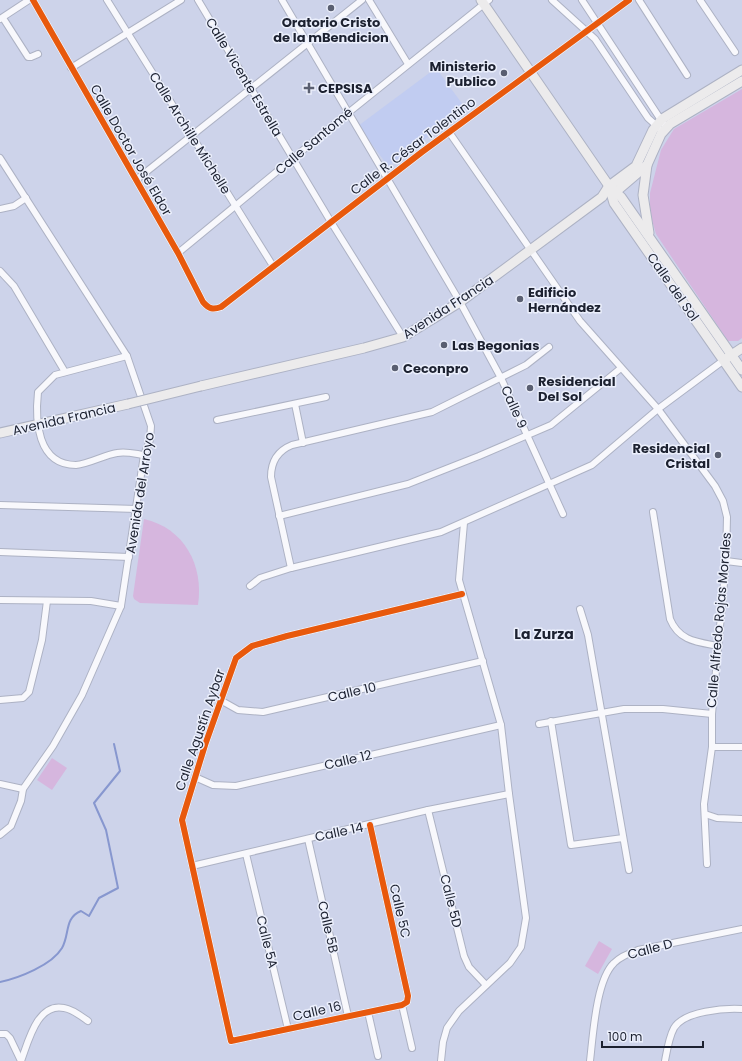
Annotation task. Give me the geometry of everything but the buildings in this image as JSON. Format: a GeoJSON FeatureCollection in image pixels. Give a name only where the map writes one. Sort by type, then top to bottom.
{"type":"FeatureCollection","features":[{"type":"Feature","properties":{"kind":"main road","name":"Calle del Sol"},"geometry":{"type":"LineString","coordinates":[[485,1],[610,193],[652,242],[742,370]]}},
{"type":"Feature","properties":{"kind":"main road"},"geometry":{"type":"LineString","coordinates":[[662,126],[742,70]]}},
{"type":"Feature","properties":{"kind":"main road"},"geometry":{"type":"LineString","coordinates":[[662,126],[742,81]]}},
{"type":"Feature","properties":{"kind":"main road","name":"Avenida Francia"},"geometry":{"type":"LineString","coordinates":[[0,433],[364,348],[403,337],[460,302],[647,165],[662,126]]}},
{"type":"Feature","properties":{"kind":"main road","name":"Avenida Francia"},"geometry":{"type":"LineString","coordinates":[[610,193],[636,166],[662,126]]}},
{"type":"Feature","properties":{"kind":"main road"},"geometry":{"type":"LineString","coordinates":[[647,165],[643,200],[646,224],[652,242]]}},
{"type":"Feature","properties":{"kind":"main road","name":"Calle del Sol"},"geometry":{"type":"LineString","coordinates":[[610,193],[614,202],[742,387]]}},
{"type":"Feature","properties":{"kind":"main road"},"geometry":{"type":"LineString","coordinates":[[724,360],[742,348]]}},
{"type":"Feature","properties":{"kind":"street"},"geometry":{"type":"LineString","coordinates":[[29,0],[1,19],[28,57],[32,58],[38,54]]}},
{"type":"Feature","properties":{"kind":"street","name":"Calle Doctor José Eldor"},"geometry":{"type":"LineString","coordinates":[[33,0],[178,253],[203,302],[212,309]]}},
{"type":"Feature","properties":{"kind":"street","name":"Calle Archille Michelle"},"geometry":{"type":"LineString","coordinates":[[106,0],[274,266]]}},
{"type":"Feature","properties":{"kind":"street"},"geometry":{"type":"LineString","coordinates":[[71,68],[180,0]]}},
{"type":"Feature","properties":{"kind":"street","name":"Calle Vicente Estrella"},"geometry":{"type":"LineString","coordinates":[[198,0],[331,222],[403,337]]}},
{"type":"Feature","properties":{"kind":"street","name":"Calle 9"},"geometry":{"type":"LineString","coordinates":[[282,0],[460,302],[501,378],[563,514]]}},
{"type":"Feature","properties":{"kind":"street"},"geometry":{"type":"LineString","coordinates":[[136,180],[192,137],[362,0]]}},
{"type":"Feature","properties":{"kind":"street"},"geometry":{"type":"LineString","coordinates":[[369,0],[408,64]]}},
{"type":"Feature","properties":{"kind":"street"},"geometry":{"type":"LineString","coordinates":[[552,0],[588,31],[598,43],[648,118],[662,126]]}},
{"type":"Feature","properties":{"kind":"street"},"geometry":{"type":"LineString","coordinates":[[582,0],[662,126]]}},
{"type":"Feature","properties":{"kind":"street","name":"Calle R. César Tolentino"},"geometry":{"type":"LineString","coordinates":[[212,309],[221,307],[449,132],[629,0]]}},
{"type":"Feature","properties":{"kind":"street"},"geometry":{"type":"LineString","coordinates":[[639,0],[688,75]]}},
{"type":"Feature","properties":{"kind":"street"},"geometry":{"type":"LineString","coordinates":[[700,0],[735,52]]}},
{"type":"Feature","properties":{"kind":"street","name":"Calle Santomé"},"geometry":{"type":"LineString","coordinates":[[178,253],[485,1]]}},
{"type":"Feature","properties":{"kind":"street","name":"Calle Alfredo Rojas Morales"},"geometry":{"type":"LineString","coordinates":[[449,132],[580,321],[658,409],[715,486],[723,501],[727,517],[726,562],[712,714],[712,747],[704,804],[707,864]]}},
{"type":"Feature","properties":{"kind":"street","name":"Avenida del Arroyo"},"geometry":{"type":"LineString","coordinates":[[0,158],[127,356],[151,426],[150,440],[144,455],[137,509],[121,606],[82,695],[53,746],[23,788],[21,801],[11,826],[0,835]]}},
{"type":"Feature","properties":{"kind":"street"},"geometry":{"type":"LineString","coordinates":[[0,209],[14,206],[26,198]]}},
{"type":"Feature","properties":{"kind":"street"},"geometry":{"type":"LineString","coordinates":[[0,271],[14,286],[65,372]]}},
{"type":"Feature","properties":{"kind":"street"},"geometry":{"type":"LineString","coordinates":[[291,568],[271,477],[271,468],[278,453],[292,445],[432,412],[526,365],[548,348]]}},
{"type":"Feature","properties":{"kind":"street"},"geometry":{"type":"LineString","coordinates":[[127,356],[55,375],[38,392],[37,424],[46,451],[53,458],[62,463],[77,465],[118,453],[144,455]]}},
{"type":"Feature","properties":{"kind":"street"},"geometry":{"type":"LineString","coordinates":[[250,586],[260,578],[291,568],[426,536],[464,523],[592,465],[658,409],[724,360]]}},
{"type":"Feature","properties":{"kind":"street"},"geometry":{"type":"LineString","coordinates":[[279,516],[414,482],[551,425],[621,368]]}},
{"type":"Feature","properties":{"kind":"street"},"geometry":{"type":"LineString","coordinates":[[217,420],[326,397]]}},
{"type":"Feature","properties":{"kind":"street"},"geometry":{"type":"LineString","coordinates":[[295,404],[303,443]]}},
{"type":"Feature","properties":{"kind":"street"},"geometry":{"type":"LineString","coordinates":[[0,505],[137,509]]}},
{"type":"Feature","properties":{"kind":"street"},"geometry":{"type":"LineString","coordinates":[[654,512],[661,567],[672,626],[680,635],[692,642],[718,646]]}},
{"type":"Feature","properties":{"kind":"street"},"geometry":{"type":"LineString","coordinates":[[441,1061],[443,1042],[447,1028],[459,1011],[510,963],[521,947],[526,918],[501,725],[459,580],[464,523]]}},
{"type":"Feature","properties":{"kind":"street"},"geometry":{"type":"LineString","coordinates":[[0,552],[129,557]]}},
{"type":"Feature","properties":{"kind":"street"},"geometry":{"type":"LineString","coordinates":[[726,562],[742,563]]}},
{"type":"Feature","properties":{"kind":"street","name":"Calle Agustín Aybar"},"geometry":{"type":"LineString","coordinates":[[231,1041],[182,820],[195,777],[236,658],[252,646],[287,636],[462,594]]}},
{"type":"Feature","properties":{"kind":"street"},"geometry":{"type":"LineString","coordinates":[[0,600],[91,601],[121,606]]}},
{"type":"Feature","properties":{"kind":"street"},"geometry":{"type":"LineString","coordinates":[[0,700],[23,698],[29,692],[42,640],[47,601]]}},
{"type":"Feature","properties":{"kind":"street"},"geometry":{"type":"LineString","coordinates":[[580,609],[588,635],[629,870]]}},
{"type":"Feature","properties":{"kind":"street","name":"Calle 10"},"geometry":{"type":"LineString","coordinates":[[222,701],[238,710],[263,712],[483,661]]}},
{"type":"Feature","properties":{"kind":"street"},"geometry":{"type":"LineString","coordinates":[[538,724],[624,708],[663,709],[712,714]]}},
{"type":"Feature","properties":{"kind":"street"},"geometry":{"type":"LineString","coordinates":[[552,721],[571,845],[623,838]]}},
{"type":"Feature","properties":{"kind":"street","name":"Calle 12"},"geometry":{"type":"LineString","coordinates":[[195,777],[213,785],[236,786],[501,725]]}},
{"type":"Feature","properties":{"kind":"street"},"geometry":{"type":"LineString","coordinates":[[712,747],[742,747]]}},
{"type":"Feature","properties":{"kind":"street"},"geometry":{"type":"LineString","coordinates":[[0,784],[23,788]]}},
{"type":"Feature","properties":{"kind":"street","name":"Calle 14"},"geometry":{"type":"LineString","coordinates":[[192,866],[370,825],[428,810],[509,794]]}},
{"type":"Feature","properties":{"kind":"street","name":"Calle 5D"},"geometry":{"type":"LineString","coordinates":[[428,810],[464,956],[469,967],[486,986]]}},
{"type":"Feature","properties":{"kind":"street"},"geometry":{"type":"LineString","coordinates":[[705,814],[717,818],[742,819]]}},
{"type":"Feature","properties":{"kind":"street","name":"Calle 5C"},"geometry":{"type":"LineString","coordinates":[[370,825],[408,996],[404,1004],[412,1048]]}},
{"type":"Feature","properties":{"kind":"street","name":"Calle 5B"},"geometry":{"type":"LineString","coordinates":[[308,839],[348,1016]]}},
{"type":"Feature","properties":{"kind":"street","name":"Calle 5A"},"geometry":{"type":"LineString","coordinates":[[246,854],[288,1029]]}},
{"type":"Feature","properties":{"kind":"street","name":"Calle D"},"geometry":{"type":"LineString","coordinates":[[590,1061],[595,1018],[602,987],[606,974],[614,963],[626,954],[638,950],[742,929]]}},
{"type":"Feature","properties":{"kind":"street","name":"Calle 16"},"geometry":{"type":"LineString","coordinates":[[231,1041],[404,1004]]}},
{"type":"Feature","properties":{"kind":"street"},"geometry":{"type":"LineString","coordinates":[[21,1061],[33,1030],[44,1013],[54,1007],[64,1008],[88,1021]]}},
{"type":"Feature","properties":{"kind":"street"},"geometry":{"type":"LineString","coordinates":[[665,1061],[670,1039],[675,1026],[682,1020],[714,1010],[742,1009]]}},
{"type":"Feature","properties":{"kind":"street"},"geometry":{"type":"LineString","coordinates":[[368,1012],[378,1056]]}},
{"type":"Feature","properties":{"kind":"street"},"geometry":{"type":"LineString","coordinates":[[0,1034],[6,1034],[10,1038],[21,1061]]}},
{"type":"Feature","properties":{"kind":"shaded area"},"geometry":{"type":"Polygon","coordinates":[[[436,68],[466,109],[388,166],[358,126],[436,68]]]}},
{"type":"Feature","properties":{"kind":"shaded area"},"geometry":{"type":"Polygon","coordinates":[[[742,89],[742,338],[738,341],[728,341],[656,234],[650,213],[650,193],[661,150],[674,129],[742,89]]]}},
{"type":"Feature","properties":{"kind":"shaded area"},"geometry":{"type":"Polygon","coordinates":[[[144,519],[158,524],[170,531],[188,550],[198,576],[198,605],[140,603],[134,599],[133,596],[144,519]]]}},
{"type":"Feature","properties":{"kind":"shaded area"},"geometry":{"type":"Polygon","coordinates":[[[52,758],[67,768],[52,790],[37,780],[52,758]]]}},
{"type":"Feature","properties":{"kind":"shaded area"},"geometry":{"type":"Polygon","coordinates":[[[599,941],[612,949],[598,974],[585,966],[599,941]]]}},
{"type":"Feature","properties":{"kind":"waterway"},"geometry":{"type":"LineString","coordinates":[[0,982],[25,974],[51,960],[62,948],[72,918],[81,911],[89,916],[99,898],[118,888],[106,830],[94,803],[120,771],[114,744]]}},
{"type":"Feature","properties":{"kind":"cycle path"},"geometry":{"type":"LineString","coordinates":[[33,0],[178,253],[203,302],[213,309],[221,307],[422,152],[629,0]]}},
{"type":"Feature","properties":{"kind":"cycle path"},"geometry":{"type":"LineString","coordinates":[[370,825],[408,996],[407,1002],[402,1005],[231,1041],[182,820],[205,745],[236,658],[252,646],[287,636],[462,594]]}},
{"type":"Feature","properties":{"kind":"place","name":"Oratorio Cristo de la mBendicion"},"geometry":{"type":"Point","coordinates":[331,8]}},
{"type":"Feature","properties":{"kind":"place","name":"Ministerio Publico"},"geometry":{"type":"Point","coordinates":[504,73]}},
{"type":"Feature","properties":{"kind":"place","name":"CEPSISA"},"geometry":{"type":"Point","coordinates":[309,88]}},
{"type":"Feature","properties":{"kind":"place","name":"Edificio Hernández"},"geometry":{"type":"Point","coordinates":[520,299]}},
{"type":"Feature","properties":{"kind":"place","name":"Las Begonias"},"geometry":{"type":"Point","coordinates":[444,345]}},
{"type":"Feature","properties":{"kind":"place","name":"Ceconpro"},"geometry":{"type":"Point","coordinates":[395,368]}},
{"type":"Feature","properties":{"kind":"place","name":"Residencial Del Sol"},"geometry":{"type":"Point","coordinates":[530,388]}},
{"type":"Feature","properties":{"kind":"place","name":"Residencial Cristal"},"geometry":{"type":"Point","coordinates":[718,455]}},
{"type":"Feature","properties":{"kind":"district","name":"La Zurza"},"geometry":{"type":"Point","coordinates":[544,634]}}]}
